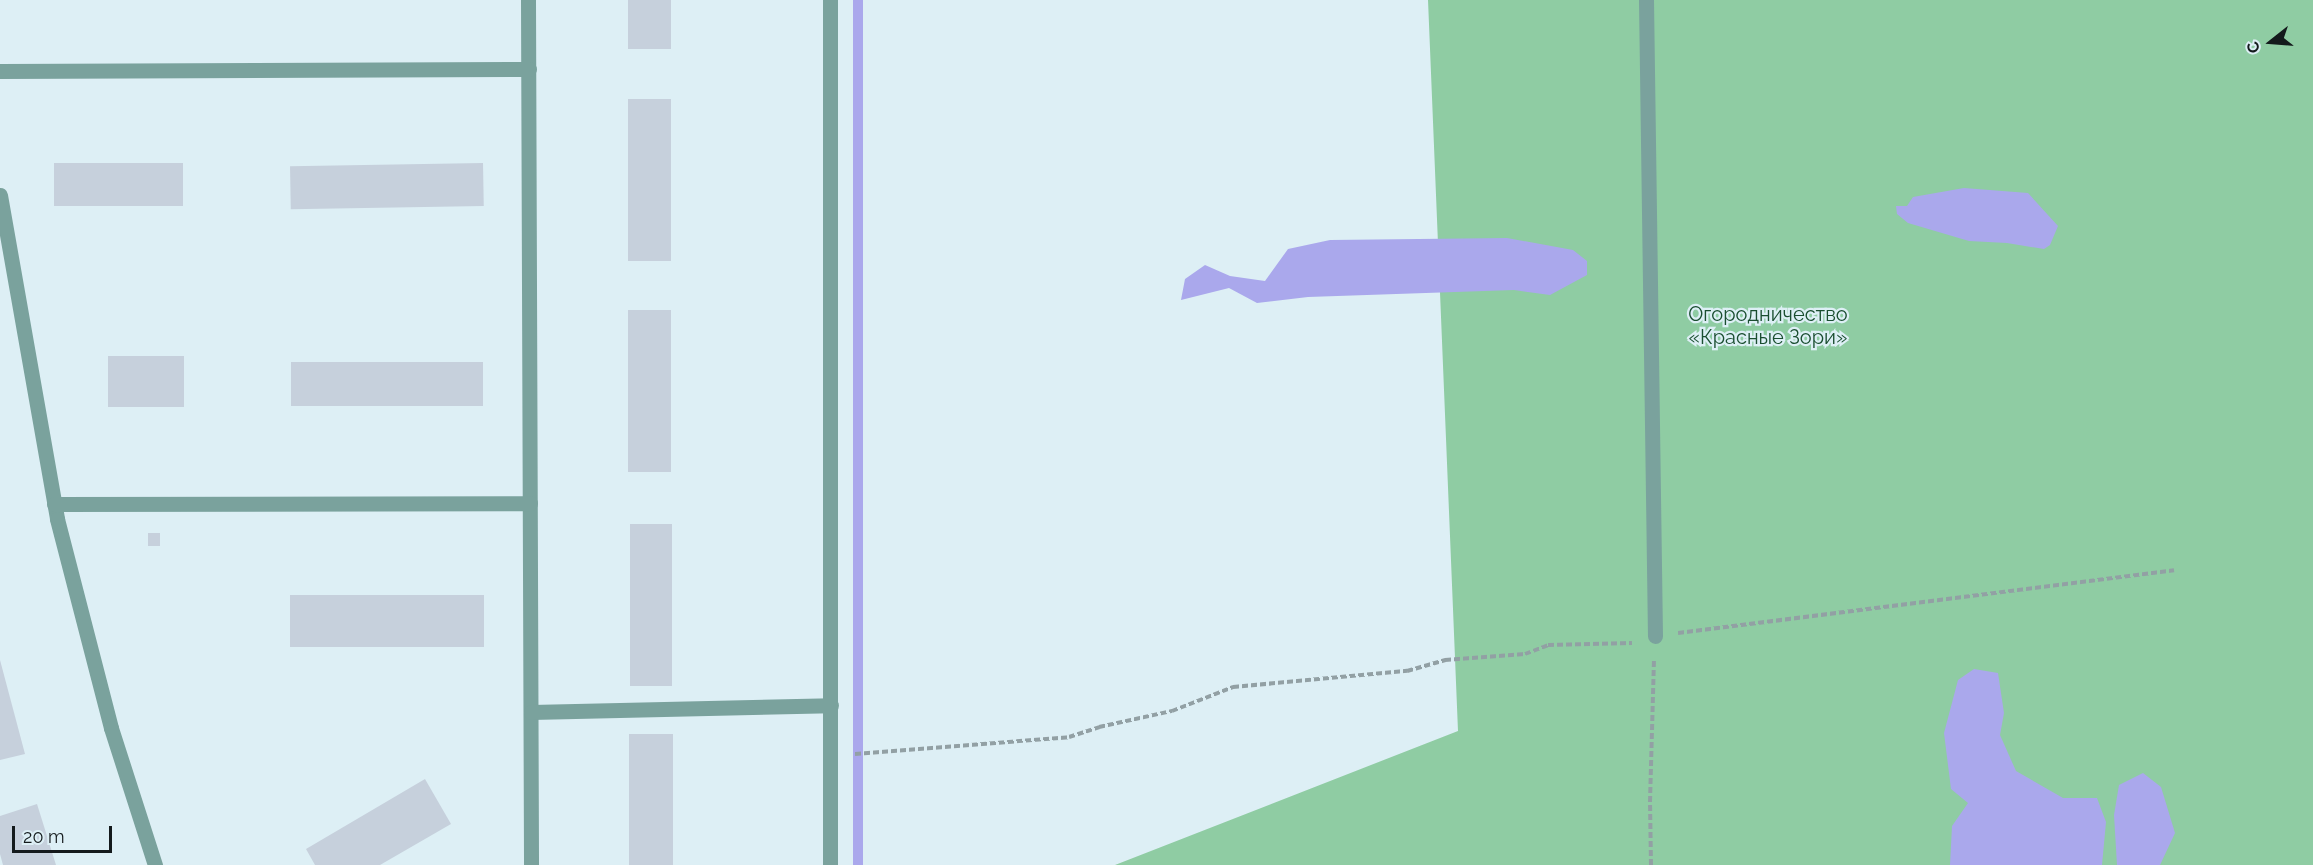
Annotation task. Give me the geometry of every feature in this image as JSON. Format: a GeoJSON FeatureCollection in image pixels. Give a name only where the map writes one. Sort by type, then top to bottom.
{"type":"FeatureCollection","features":[{"type":"Feature","properties":{"kind":"street"},"geometry":{"type":"LineString","coordinates":[[528,0],[531,865]]}},
{"type":"Feature","properties":{"kind":"street"},"geometry":{"type":"LineString","coordinates":[[830,0],[830,865]]}},
{"type":"Feature","properties":{"kind":"street"},"geometry":{"type":"LineString","coordinates":[[1646,0],[1655,636]]}},
{"type":"Feature","properties":{"kind":"street"},"geometry":{"type":"LineString","coordinates":[[0,70],[529,69]]}},
{"type":"Feature","properties":{"kind":"street"},"geometry":{"type":"LineString","coordinates":[[0,195],[54,504],[111,728],[155,865]]}},
{"type":"Feature","properties":{"kind":"street"},"geometry":{"type":"LineString","coordinates":[[54,504],[530,503]]}},
{"type":"Feature","properties":{"kind":"street"},"geometry":{"type":"LineString","coordinates":[[531,712],[831,705]]}},
{"type":"Feature","properties":{"kind":"path"},"geometry":{"type":"LineString","coordinates":[[845,755],[1069,737],[1099,727],[1172,711],[1233,687],[1407,671],[1445,660],[1525,654],[1548,645],[1626,644],[1655,636],[2174,570]]}},
{"type":"Feature","properties":{"kind":"path"},"geometry":{"type":"LineString","coordinates":[[1652,865],[1650,802],[1655,636]]}},
{"type":"Feature","properties":{"kind":"green space","name":"Огородничество «Красные Зори»"},"geometry":{"type":"Polygon","coordinates":[[[1428,0],[2313,0],[2313,865],[1115,865],[1458,731],[1428,0]]]}},
{"type":"Feature","properties":{"kind":"water"},"geometry":{"type":"Polygon","coordinates":[[[1964,188],[2028,193],[2058,226],[2050,245],[2044,249],[2007,243],[1969,241],[1908,223],[1897,214],[1896,206],[1907,206],[1913,197],[1964,188]]]}},
{"type":"Feature","properties":{"kind":"water"},"geometry":{"type":"Polygon","coordinates":[[[1507,238],[1573,250],[1587,261],[1587,275],[1550,295],[1514,290],[1308,297],[1257,303],[1229,288],[1181,300],[1185,279],[1205,265],[1230,276],[1265,281],[1288,249],[1330,240],[1507,238]]]}},
{"type":"Feature","properties":{"kind":"water"},"geometry":{"type":"Polygon","coordinates":[[[1974,669],[1998,673],[2004,713],[2000,735],[2016,771],[2063,798],[2097,798],[2106,822],[2102,865],[1950,865],[1952,826],[1968,803],[1951,789],[1944,733],[1958,680],[1974,669]]]}},
{"type":"Feature","properties":{"kind":"water"},"geometry":{"type":"Polygon","coordinates":[[[2143,773],[2161,787],[2175,833],[2160,865],[2117,865],[2114,815],[2119,785],[2143,773]]]}},
{"type":"Feature","properties":{"kind":"building"},"geometry":{"type":"Polygon","coordinates":[[[628,0],[671,0],[671,49],[628,49],[628,0]]]}},
{"type":"Feature","properties":{"kind":"building"},"geometry":{"type":"Polygon","coordinates":[[[628,99],[671,99],[671,261],[628,261],[628,99]]]}},
{"type":"Feature","properties":{"kind":"building"},"geometry":{"type":"Polygon","coordinates":[[[54,163],[183,163],[183,206],[54,206],[54,163]]]}},
{"type":"Feature","properties":{"kind":"building"},"geometry":{"type":"Polygon","coordinates":[[[483,163],[484,206],[291,209],[290,166],[483,163]]]}},
{"type":"Feature","properties":{"kind":"building"},"geometry":{"type":"Polygon","coordinates":[[[628,310],[671,310],[671,472],[628,472],[628,310]]]}},
{"type":"Feature","properties":{"kind":"building"},"geometry":{"type":"Polygon","coordinates":[[[108,356],[184,356],[184,407],[108,407],[108,356]]]}},
{"type":"Feature","properties":{"kind":"building"},"geometry":{"type":"Polygon","coordinates":[[[291,362],[483,362],[483,406],[291,406],[291,362]]]}},
{"type":"Feature","properties":{"kind":"building"},"geometry":{"type":"Polygon","coordinates":[[[630,524],[672,524],[672,686],[630,686],[630,524]]]}},
{"type":"Feature","properties":{"kind":"building"},"geometry":{"type":"Polygon","coordinates":[[[148,533],[160,533],[160,546],[148,546],[148,533]]]}},
{"type":"Feature","properties":{"kind":"building"},"geometry":{"type":"Polygon","coordinates":[[[290,595],[484,595],[484,647],[290,647],[290,595]]]}},
{"type":"Feature","properties":{"kind":"building"},"geometry":{"type":"Polygon","coordinates":[[[0,660],[25,754],[0,760],[0,660]]]}},
{"type":"Feature","properties":{"kind":"building"},"geometry":{"type":"Polygon","coordinates":[[[629,734],[673,734],[673,865],[629,865],[629,734]]]}},
{"type":"Feature","properties":{"kind":"building"},"geometry":{"type":"Polygon","coordinates":[[[425,779],[451,824],[380,865],[315,865],[306,849],[425,779]]]}},
{"type":"Feature","properties":{"kind":"building"},"geometry":{"type":"Polygon","coordinates":[[[37,804],[56,865],[3,865],[0,854],[0,816],[37,804]]]}},
{"type":"Feature","properties":{"kind":"waterway"},"geometry":{"type":"LineString","coordinates":[[858,0],[858,865]]}}]}
